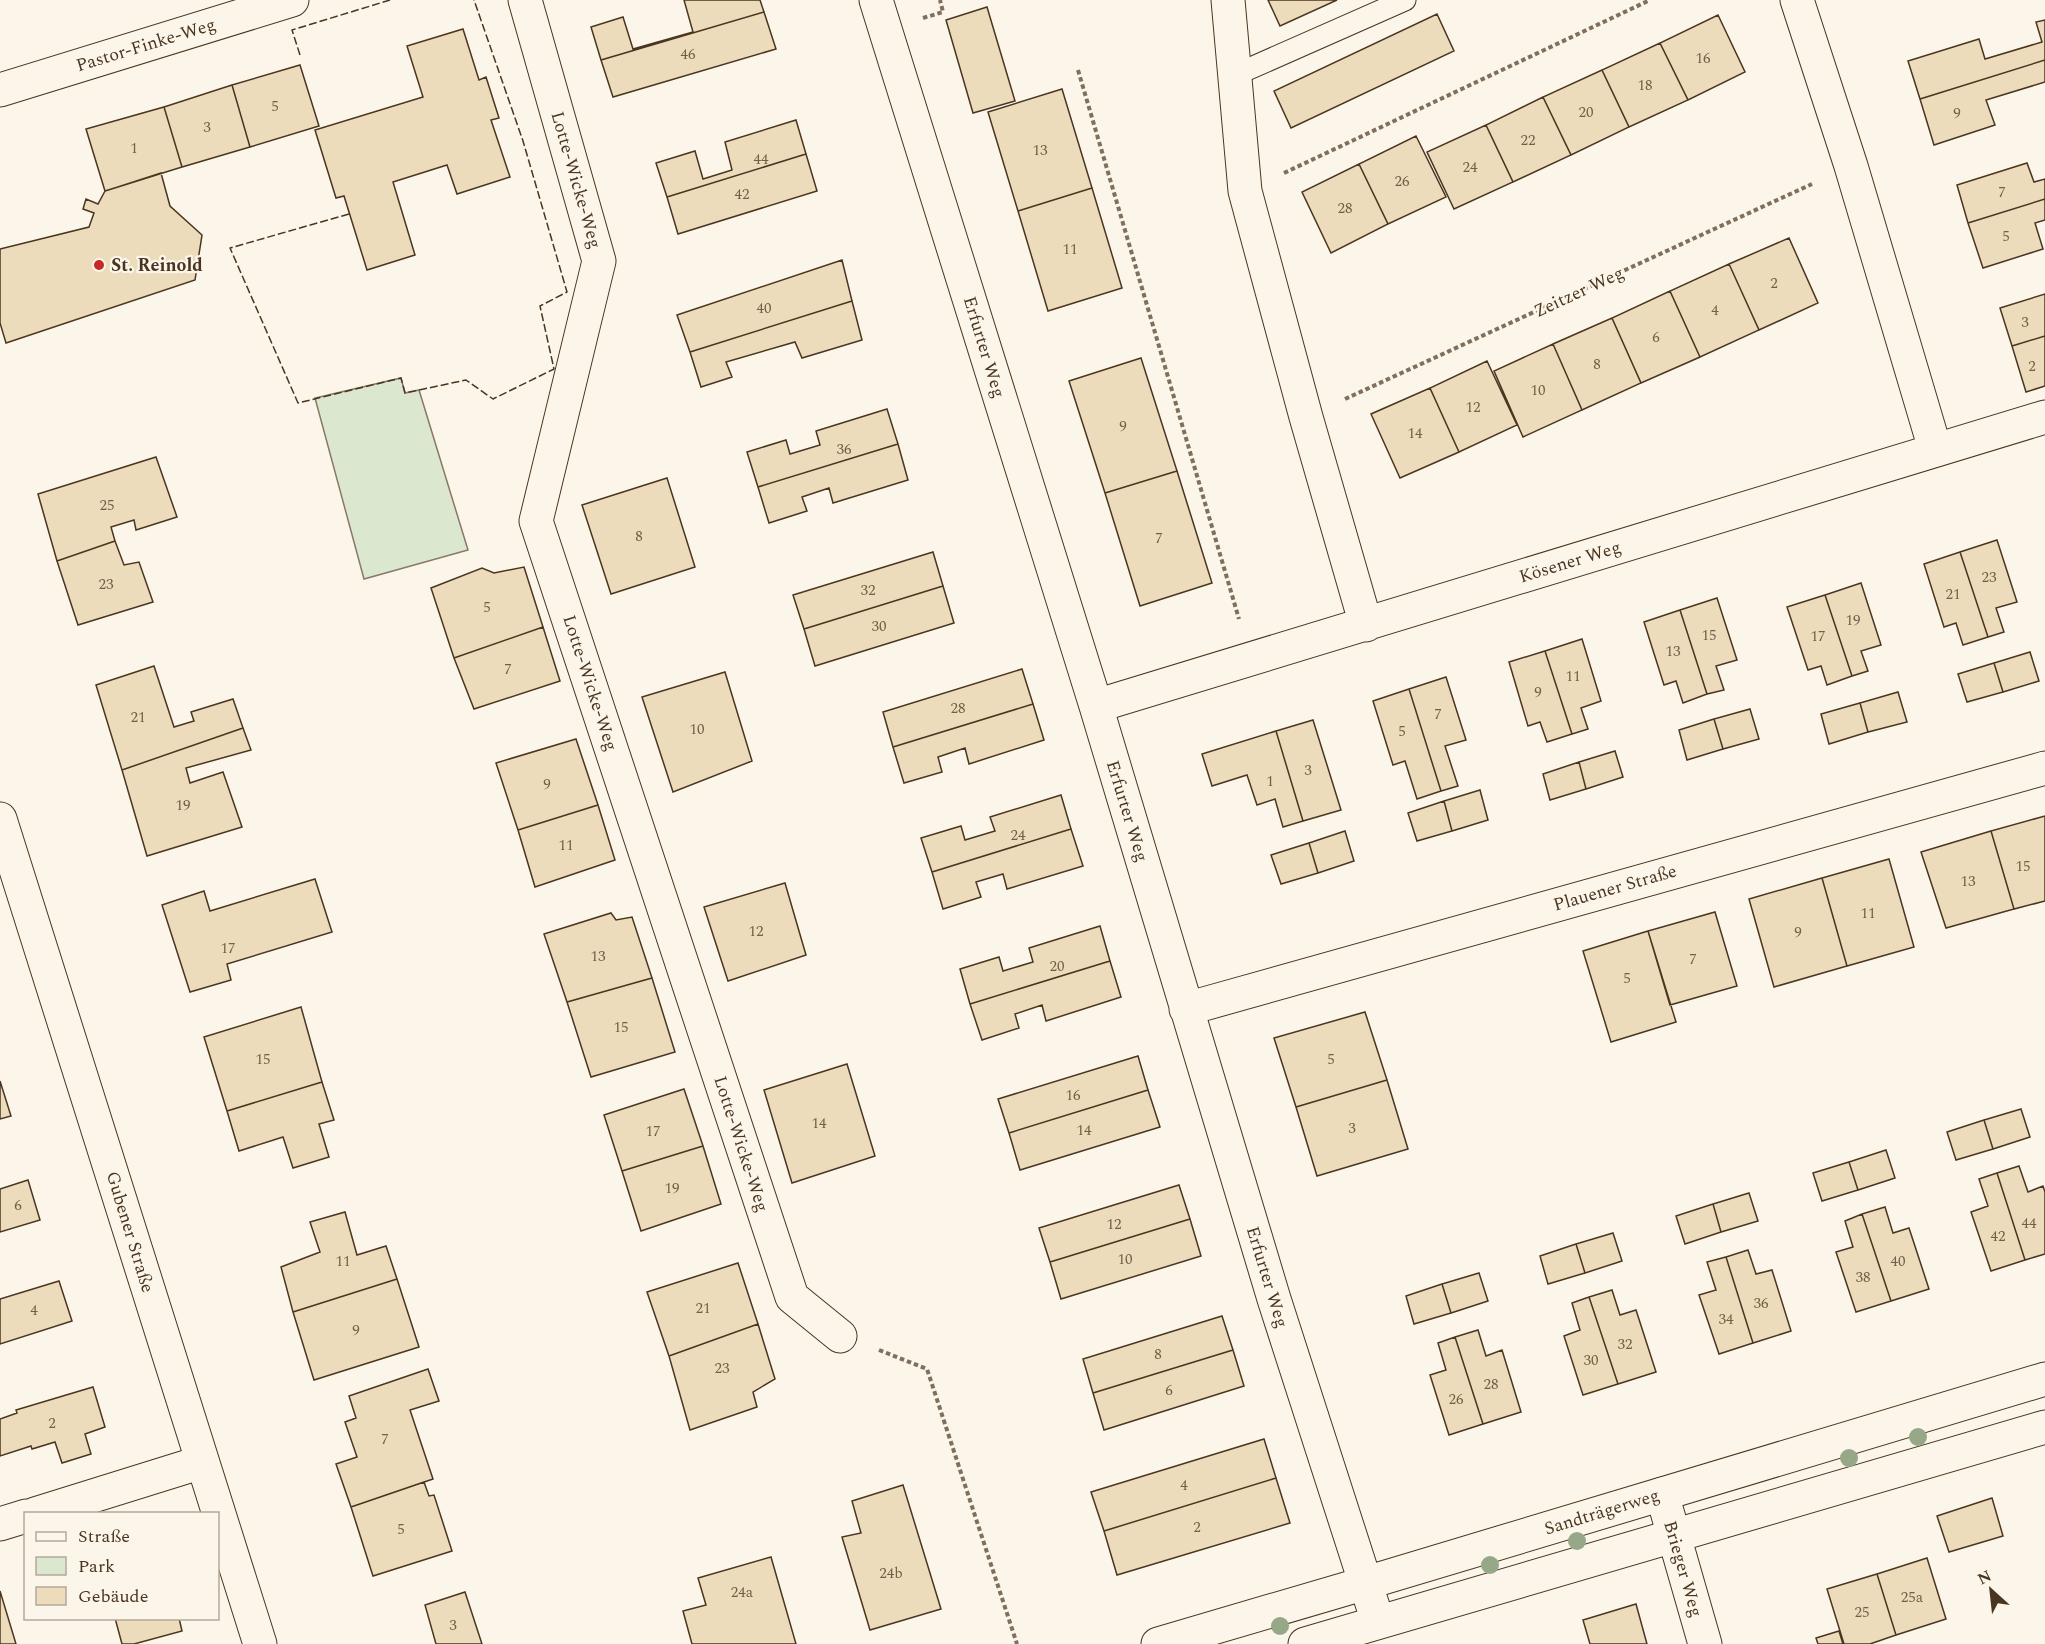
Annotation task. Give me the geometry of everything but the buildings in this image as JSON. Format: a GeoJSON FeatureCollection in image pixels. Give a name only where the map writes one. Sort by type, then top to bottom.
{"type":"FeatureCollection","features":[{"type":"Feature","properties":{"kind":"street","name":"Pastor-Finke-Weg"},"geometry":{"type":"LineString","coordinates":[[0,90],[232,9],[292,0]]}},
{"type":"Feature","properties":{"kind":"street","name":"Lotte-Wicke-Weg"},"geometry":{"type":"LineString","coordinates":[[525,0],[599,261],[536,521],[792,1298],[840,1336]]}},
{"type":"Feature","properties":{"kind":"street","name":"Erfurter Weg"},"geometry":{"type":"LineString","coordinates":[[876,0],[1095,706],[1274,1299],[1378,1622]]}},
{"type":"Feature","properties":{"kind":"street"},"geometry":{"type":"LineString","coordinates":[[1228,0],[1245,191],[1365,625]]}},
{"type":"Feature","properties":{"kind":"street"},"geometry":{"type":"LineString","coordinates":[[1797,0],[1851,166],[1935,449]]}},
{"type":"Feature","properties":{"kind":"street","name":"Kösener Weg"},"geometry":{"type":"LineString","coordinates":[[1095,706],[2045,417]]}},
{"type":"Feature","properties":{"kind":"street","name":"Plauener Straße"},"geometry":{"type":"LineString","coordinates":[[1186,1008],[2045,768]]}},
{"type":"Feature","properties":{"kind":"street","name":"Gubener Straße"},"geometry":{"type":"LineString","coordinates":[[0,819],[9,880],[218,1512]]}},
{"type":"Feature","properties":{"kind":"street","name":"Sandträgerweg"},"geometry":{"type":"LineString","coordinates":[[1158,1644],[2045,1379]]}},
{"type":"Feature","properties":{"kind":"street"},"geometry":{"type":"LineString","coordinates":[[1305,1644],[2045,1427]]}},
{"type":"Feature","properties":{"kind":"street"},"geometry":{"type":"LineString","coordinates":[[41,1512],[202,1462]]}},
{"type":"Feature","properties":{"kind":"street","name":"Brieger Weg"},"geometry":{"type":"LineString","coordinates":[[1662,1494],[1705,1644]]}},
{"type":"Feature","properties":{"kind":"street","name":"Gubener Straße"},"geometry":{"type":"LineString","coordinates":[[219,1515],[260,1644]]}},
{"type":"Feature","properties":{"kind":"street"},"geometry":{"type":"LineString","coordinates":[[0,1524],[24,1517]]}},
{"type":"Feature","properties":{"kind":"lane"},"geometry":{"type":"LineString","coordinates":[[1235,75],[1405,0]]}},
{"type":"Feature","properties":{"kind":"path"},"geometry":{"type":"LineString","coordinates":[[1245,191],[1650,0]]}},
{"type":"Feature","properties":{"kind":"path"},"geometry":{"type":"LineString","coordinates":[[1078,70],[1251,660]]}},
{"type":"Feature","properties":{"kind":"path","name":"Zeitzer Weg"},"geometry":{"type":"LineString","coordinates":[[1306,417],[1851,166]]}},
{"type":"Feature","properties":{"kind":"path"},"geometry":{"type":"LineString","coordinates":[[840,1336],[927,1369],[1017,1644]]}},
{"type":"Feature","properties":{"kind":"green space"},"geometry":{"type":"Polygon","coordinates":[[[401,378],[405,393],[419,390],[468,550],[364,579],[315,398],[401,378]]]}},
{"type":"Feature","properties":{"kind":"fence"},"geometry":{"type":"LineString","coordinates":[[300,55],[292,30],[390,0]]}},
{"type":"Feature","properties":{"kind":"fence"},"geometry":{"type":"LineString","coordinates":[[349,214],[230,248],[298,403],[401,378],[405,393],[466,380],[493,399],[554,369],[540,306],[567,292],[523,141],[474,0]]}},
{"type":"Feature","properties":{"kind":"place","name":"St. Reinold"},"geometry":{"type":"Point","coordinates":[99,265]}}]}
